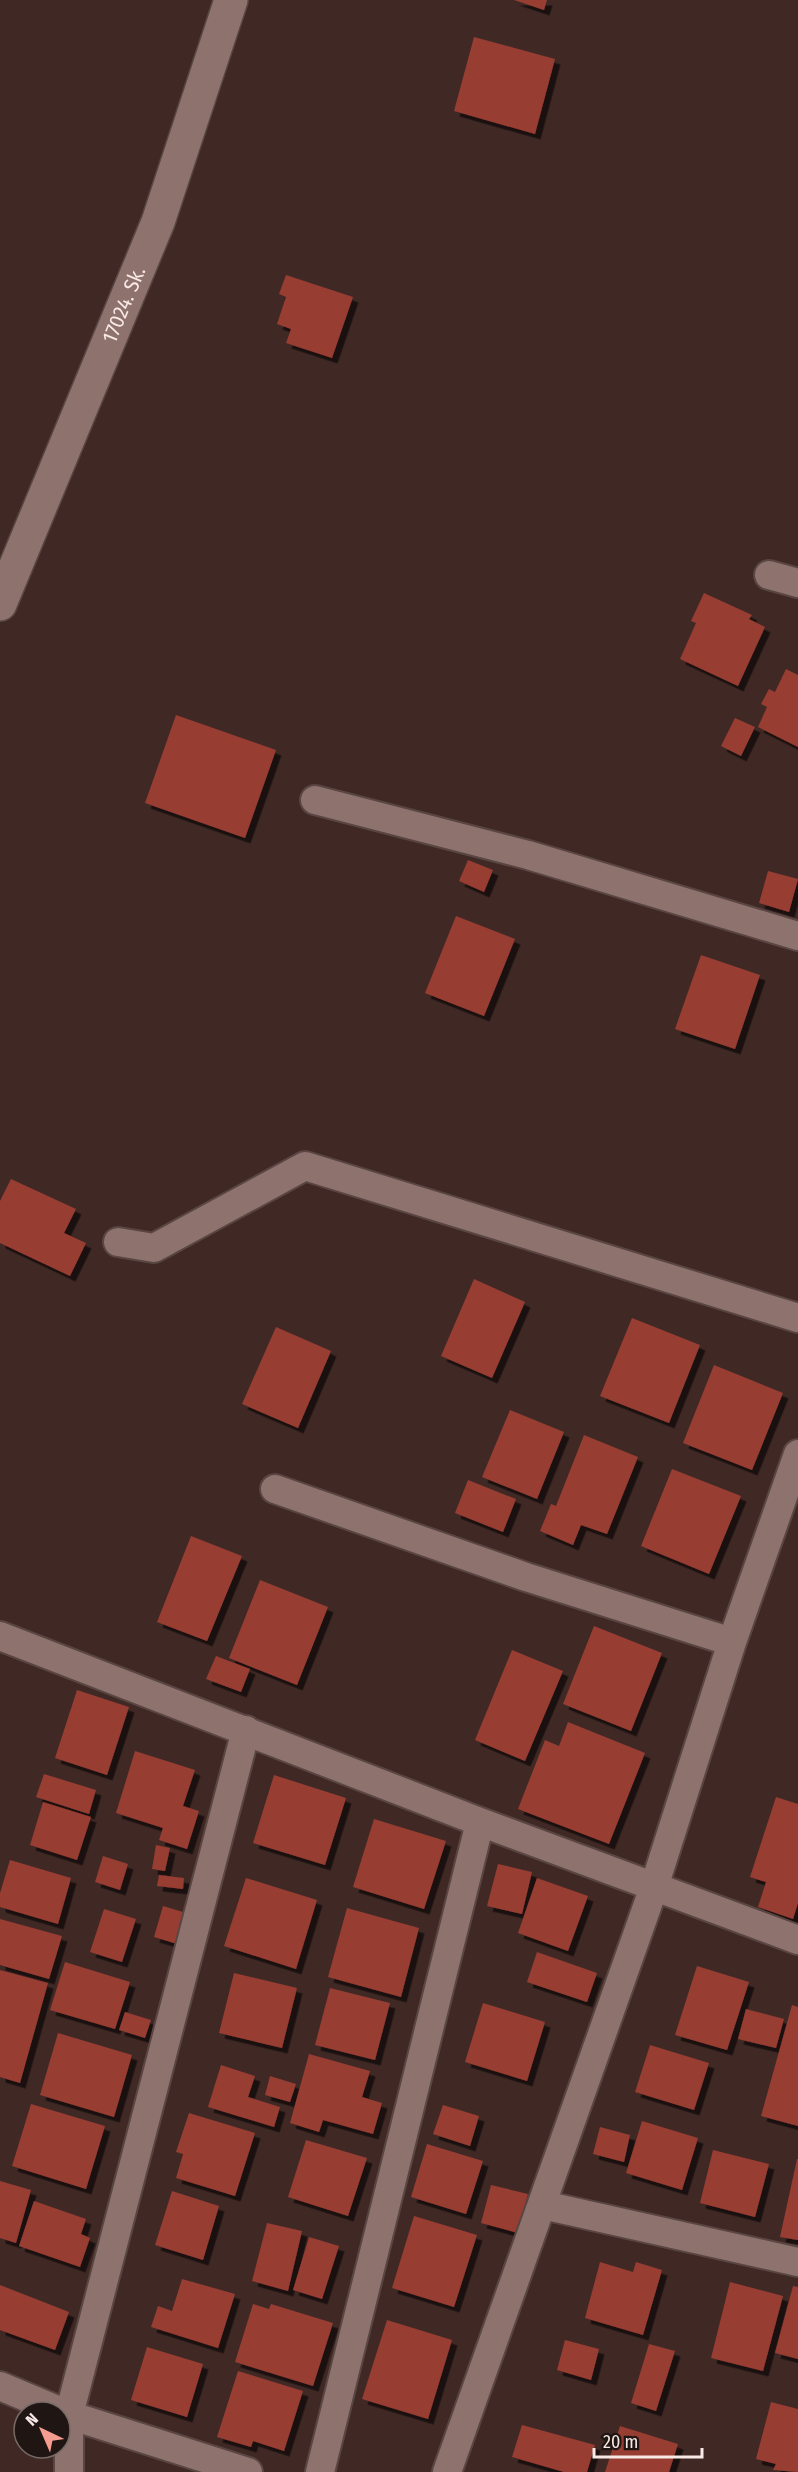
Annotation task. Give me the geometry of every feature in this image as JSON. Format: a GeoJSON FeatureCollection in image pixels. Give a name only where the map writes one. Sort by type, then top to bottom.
{"type":"FeatureCollection","features":[{"type":"Feature","properties":{"kind":"street","name":"17024. Sk."},"geometry":{"type":"LineString","coordinates":[[0,604],[158,222],[231,0]]}},
{"type":"Feature","properties":{"kind":"street"},"geometry":{"type":"LineString","coordinates":[[769,575],[798,584]]}},
{"type":"Feature","properties":{"kind":"street"},"geometry":{"type":"LineString","coordinates":[[315,800],[528,855],[798,936]]}},
{"type":"Feature","properties":{"kind":"street"},"geometry":{"type":"LineString","coordinates":[[118,1242],[154,1248],[304,1166],[798,1318]]}},
{"type":"Feature","properties":{"kind":"street"},"geometry":{"type":"LineString","coordinates":[[447,2472],[654,1887],[732,1642],[798,1454]]}},
{"type":"Feature","properties":{"kind":"street"},"geometry":{"type":"LineString","coordinates":[[275,1489],[526,1577],[732,1642]]}},
{"type":"Feature","properties":{"kind":"street"},"geometry":{"type":"LineString","coordinates":[[0,1636],[480,1821],[798,1940]]}},
{"type":"Feature","properties":{"kind":"street"},"geometry":{"type":"LineString","coordinates":[[72,2403],[246,1730]]}},
{"type":"Feature","properties":{"kind":"street"},"geometry":{"type":"LineString","coordinates":[[320,2472],[480,1821]]}},
{"type":"Feature","properties":{"kind":"street"},"geometry":{"type":"LineString","coordinates":[[543,2205],[798,2262]]}},
{"type":"Feature","properties":{"kind":"street"},"geometry":{"type":"LineString","coordinates":[[0,2385],[34,2400]]}},
{"type":"Feature","properties":{"kind":"street"},"geometry":{"type":"LineString","coordinates":[[72,2416],[248,2472]]}},
{"type":"Feature","properties":{"kind":"building"},"geometry":{"type":"Polygon","coordinates":[[[514,0],[547,0],[544,10],[514,0]]]}},
{"type":"Feature","properties":{"kind":"building"},"geometry":{"type":"Polygon","coordinates":[[[474,37],[555,59],[535,134],[454,111],[474,37]]]}},
{"type":"Feature","properties":{"kind":"building"},"geometry":{"type":"Polygon","coordinates":[[[286,275],[353,297],[332,358],[286,343],[291,329],[277,324],[286,297],[279,294],[286,275]]]}},
{"type":"Feature","properties":{"kind":"building"},"geometry":{"type":"Polygon","coordinates":[[[704,593],[752,615],[749,619],[765,627],[738,686],[680,659],[696,623],[691,621],[704,593]]]}},
{"type":"Feature","properties":{"kind":"building"},"geometry":{"type":"Polygon","coordinates":[[[786,669],[798,675],[798,747],[758,727],[767,707],[761,704],[769,689],[775,692],[786,669]]]}},
{"type":"Feature","properties":{"kind":"building"},"geometry":{"type":"Polygon","coordinates":[[[176,715],[276,750],[245,838],[145,803],[176,715]]]}},
{"type":"Feature","properties":{"kind":"building"},"geometry":{"type":"Polygon","coordinates":[[[735,718],[755,727],[741,756],[721,746],[735,718]]]}},
{"type":"Feature","properties":{"kind":"building"},"geometry":{"type":"Polygon","coordinates":[[[468,860],[493,870],[484,892],[459,881],[468,860]]]}},
{"type":"Feature","properties":{"kind":"building"},"geometry":{"type":"Polygon","coordinates":[[[768,871],[798,879],[789,912],[759,903],[768,871]]]}},
{"type":"Feature","properties":{"kind":"building"},"geometry":{"type":"Polygon","coordinates":[[[456,916],[515,939],[484,1016],[425,993],[456,916]]]}},
{"type":"Feature","properties":{"kind":"building"},"geometry":{"type":"Polygon","coordinates":[[[701,955],[760,975],[735,1049],[675,1029],[701,955]]]}},
{"type":"Feature","properties":{"kind":"building"},"geometry":{"type":"Polygon","coordinates":[[[11,1179],[76,1209],[64,1233],[86,1243],[70,1276],[0,1243],[0,1201],[11,1179]]]}},
{"type":"Feature","properties":{"kind":"building"},"geometry":{"type":"Polygon","coordinates":[[[474,1279],[525,1302],[492,1378],[441,1356],[474,1279]]]}},
{"type":"Feature","properties":{"kind":"building"},"geometry":{"type":"Polygon","coordinates":[[[632,1318],[700,1345],[669,1423],[600,1396],[632,1318]]]}},
{"type":"Feature","properties":{"kind":"building"},"geometry":{"type":"Polygon","coordinates":[[[276,1327],[331,1351],[298,1428],[242,1404],[276,1327]]]}},
{"type":"Feature","properties":{"kind":"building"},"geometry":{"type":"Polygon","coordinates":[[[714,1365],[783,1393],[752,1470],[683,1443],[714,1365]]]}},
{"type":"Feature","properties":{"kind":"building"},"geometry":{"type":"Polygon","coordinates":[[[510,1410],[564,1432],[537,1499],[482,1477],[510,1410]]]}},
{"type":"Feature","properties":{"kind":"building"},"geometry":{"type":"Polygon","coordinates":[[[584,1435],[638,1457],[607,1534],[581,1525],[573,1545],[540,1531],[551,1504],[556,1506],[584,1435]]]}},
{"type":"Feature","properties":{"kind":"building"},"geometry":{"type":"Polygon","coordinates":[[[672,1469],[741,1496],[709,1574],[641,1546],[672,1469]]]}},
{"type":"Feature","properties":{"kind":"building"},"geometry":{"type":"Polygon","coordinates":[[[468,1480],[516,1499],[503,1532],[455,1513],[468,1480]]]}},
{"type":"Feature","properties":{"kind":"building"},"geometry":{"type":"Polygon","coordinates":[[[191,1536],[242,1556],[207,1641],[157,1622],[191,1536]]]}},
{"type":"Feature","properties":{"kind":"building"},"geometry":{"type":"Polygon","coordinates":[[[260,1580],[328,1607],[297,1685],[229,1658],[260,1580]]]}},
{"type":"Feature","properties":{"kind":"building"},"geometry":{"type":"Polygon","coordinates":[[[594,1626],[662,1653],[631,1731],[563,1704],[594,1626]]]}},
{"type":"Feature","properties":{"kind":"building"},"geometry":{"type":"Polygon","coordinates":[[[512,1650],[563,1671],[525,1761],[475,1740],[512,1650]]]}},
{"type":"Feature","properties":{"kind":"building"},"geometry":{"type":"Polygon","coordinates":[[[216,1656],[250,1669],[241,1692],[206,1679],[216,1656]]]}},
{"type":"Feature","properties":{"kind":"building"},"geometry":{"type":"Polygon","coordinates":[[[77,1690],[129,1707],[107,1775],[55,1758],[77,1690]]]}},
{"type":"Feature","properties":{"kind":"building"},"geometry":{"type":"Polygon","coordinates":[[[568,1722],[645,1753],[609,1844],[518,1809],[545,1740],[559,1746],[568,1722]]]}},
{"type":"Feature","properties":{"kind":"building"},"geometry":{"type":"Polygon","coordinates":[[[135,1751],[195,1770],[183,1806],[199,1811],[187,1849],[159,1840],[163,1828],[116,1813],[135,1751]]]}},
{"type":"Feature","properties":{"kind":"building"},"geometry":{"type":"Polygon","coordinates":[[[44,1774],[96,1790],[89,1814],[36,1797],[44,1774]]]}},
{"type":"Feature","properties":{"kind":"building"},"geometry":{"type":"Polygon","coordinates":[[[274,1775],[346,1798],[325,1865],[253,1843],[274,1775]]]}},
{"type":"Feature","properties":{"kind":"building"},"geometry":{"type":"Polygon","coordinates":[[[776,1797],[798,1804],[798,1903],[793,1919],[758,1907],[766,1882],[750,1877],[776,1797]]]}},
{"type":"Feature","properties":{"kind":"building"},"geometry":{"type":"Polygon","coordinates":[[[43,1802],[91,1817],[77,1860],[30,1845],[43,1802]]]}},
{"type":"Feature","properties":{"kind":"building"},"geometry":{"type":"Polygon","coordinates":[[[374,1819],[446,1841],[424,1909],[353,1887],[374,1819]]]}},
{"type":"Feature","properties":{"kind":"building"},"geometry":{"type":"Polygon","coordinates":[[[156,1845],[170,1848],[165,1871],[152,1869],[156,1845]]]}},
{"type":"Feature","properties":{"kind":"building"},"geometry":{"type":"Polygon","coordinates":[[[103,1856],[128,1864],[120,1890],[95,1882],[103,1856]]]}},
{"type":"Feature","properties":{"kind":"building"},"geometry":{"type":"Polygon","coordinates":[[[10,1860],[71,1878],[58,1924],[0,1907],[0,1893],[10,1860]]]}},
{"type":"Feature","properties":{"kind":"building"},"geometry":{"type":"Polygon","coordinates":[[[498,1864],[532,1872],[522,1914],[487,1906],[498,1864]]]}},
{"type":"Feature","properties":{"kind":"building"},"geometry":{"type":"Polygon","coordinates":[[[159,1875],[184,1878],[183,1889],[157,1886],[159,1875]]]}},
{"type":"Feature","properties":{"kind":"building"},"geometry":{"type":"Polygon","coordinates":[[[246,1878],[317,1900],[296,1969],[224,1946],[246,1878]]]}},
{"type":"Feature","properties":{"kind":"building"},"geometry":{"type":"Polygon","coordinates":[[[537,1878],[588,1896],[568,1951],[518,1933],[537,1878]]]}},
{"type":"Feature","properties":{"kind":"building"},"geometry":{"type":"Polygon","coordinates":[[[163,1906],[193,1915],[184,1946],[154,1937],[163,1906]]]}},
{"type":"Feature","properties":{"kind":"building"},"geometry":{"type":"Polygon","coordinates":[[[347,1908],[419,1928],[401,1997],[328,1977],[347,1908]]]}},
{"type":"Feature","properties":{"kind":"building"},"geometry":{"type":"Polygon","coordinates":[[[104,1909],[136,1919],[122,1962],[90,1952],[104,1909]]]}},
{"type":"Feature","properties":{"kind":"building"},"geometry":{"type":"Polygon","coordinates":[[[0,1919],[62,1936],[49,1979],[0,1965],[0,1919]]]}},
{"type":"Feature","properties":{"kind":"building"},"geometry":{"type":"Polygon","coordinates":[[[537,1952],[597,1973],[587,2002],[527,1982],[537,1952]]]}},
{"type":"Feature","properties":{"kind":"building"},"geometry":{"type":"Polygon","coordinates":[[[65,1962],[130,1982],[115,2029],[50,2010],[65,1962]]]}},
{"type":"Feature","properties":{"kind":"building"},"geometry":{"type":"Polygon","coordinates":[[[697,1966],[749,1982],[727,2050],[675,2035],[697,1966]]]}},
{"type":"Feature","properties":{"kind":"building"},"geometry":{"type":"Polygon","coordinates":[[[0,1970],[48,1983],[20,2083],[0,2077],[0,1970]]]}},
{"type":"Feature","properties":{"kind":"building"},"geometry":{"type":"Polygon","coordinates":[[[234,1973],[297,1988],[282,2048],[219,2033],[234,1973]]]}},
{"type":"Feature","properties":{"kind":"building"},"geometry":{"type":"Polygon","coordinates":[[[330,1988],[390,2003],[375,2060],[315,2045],[330,1988]]]}},
{"type":"Feature","properties":{"kind":"building"},"geometry":{"type":"Polygon","coordinates":[[[483,2003],[545,2022],[527,2081],[465,2062],[483,2003]]]}},
{"type":"Feature","properties":{"kind":"building"},"geometry":{"type":"Polygon","coordinates":[[[792,2005],[798,2007],[798,2126],[761,2116],[792,2005]]]}},
{"type":"Feature","properties":{"kind":"building"},"geometry":{"type":"Polygon","coordinates":[[[746,2009],[784,2019],[776,2048],[738,2039],[746,2009]]]}},
{"type":"Feature","properties":{"kind":"building"},"geometry":{"type":"Polygon","coordinates":[[[125,2012],[151,2020],[145,2038],[119,2030],[125,2012]]]}},
{"type":"Feature","properties":{"kind":"building"},"geometry":{"type":"Polygon","coordinates":[[[58,2033],[132,2055],[114,2117],[40,2095],[58,2033]]]}},
{"type":"Feature","properties":{"kind":"building"},"geometry":{"type":"Polygon","coordinates":[[[650,2045],[709,2063],[694,2110],[635,2092],[650,2045]]]}},
{"type":"Feature","properties":{"kind":"building"},"geometry":{"type":"Polygon","coordinates":[[[309,2054],[370,2071],[362,2097],[382,2103],[373,2134],[323,2120],[319,2132],[290,2123],[309,2054]]]}},
{"type":"Feature","properties":{"kind":"building"},"geometry":{"type":"Polygon","coordinates":[[[221,2065],[255,2076],[248,2097],[280,2107],[274,2127],[208,2107],[221,2065]]]}},
{"type":"Feature","properties":{"kind":"building"},"geometry":{"type":"Polygon","coordinates":[[[270,2076],[296,2084],[290,2102],[265,2095],[270,2076]]]}},
{"type":"Feature","properties":{"kind":"building"},"geometry":{"type":"Polygon","coordinates":[[[31,2104],[105,2126],[86,2189],[12,2166],[31,2104]]]}},
{"type":"Feature","properties":{"kind":"building"},"geometry":{"type":"Polygon","coordinates":[[[443,2105],[479,2116],[470,2146],[433,2134],[443,2105]]]}},
{"type":"Feature","properties":{"kind":"building"},"geometry":{"type":"Polygon","coordinates":[[[189,2113],[255,2133],[235,2196],[176,2178],[183,2154],[176,2152],[189,2113]]]}},
{"type":"Feature","properties":{"kind":"building"},"geometry":{"type":"Polygon","coordinates":[[[642,2121],[698,2138],[682,2190],[626,2173],[642,2121]]]}},
{"type":"Feature","properties":{"kind":"building"},"geometry":{"type":"Polygon","coordinates":[[[600,2127],[630,2135],[624,2162],[593,2154],[600,2127]]]}},
{"type":"Feature","properties":{"kind":"building"},"geometry":{"type":"Polygon","coordinates":[[[306,2140],[367,2158],[348,2216],[288,2197],[306,2140]]]}},
{"type":"Feature","properties":{"kind":"building"},"geometry":{"type":"Polygon","coordinates":[[[427,2144],[483,2161],[466,2214],[411,2197],[427,2144]]]}},
{"type":"Feature","properties":{"kind":"building"},"geometry":{"type":"Polygon","coordinates":[[[713,2150],[769,2164],[755,2217],[700,2203],[713,2150]]]}},
{"type":"Feature","properties":{"kind":"building"},"geometry":{"type":"Polygon","coordinates":[[[798,2159],[798,2240],[780,2237],[798,2159]]]}},
{"type":"Feature","properties":{"kind":"building"},"geometry":{"type":"Polygon","coordinates":[[[0,2181],[31,2190],[16,2243],[0,2238],[0,2181]]]}},
{"type":"Feature","properties":{"kind":"building"},"geometry":{"type":"Polygon","coordinates":[[[491,2185],[528,2194],[518,2233],[481,2223],[491,2185]]]}},
{"type":"Feature","properties":{"kind":"building"},"geometry":{"type":"Polygon","coordinates":[[[172,2191],[219,2206],[203,2260],[155,2245],[172,2191]]]}},
{"type":"Feature","properties":{"kind":"building"},"geometry":{"type":"Polygon","coordinates":[[[34,2201],[86,2219],[81,2234],[90,2238],[80,2267],[19,2246],[34,2201]]]}},
{"type":"Feature","properties":{"kind":"building"},"geometry":{"type":"Polygon","coordinates":[[[414,2216],[477,2235],[454,2307],[392,2288],[414,2216]]]}},
{"type":"Feature","properties":{"kind":"building"},"geometry":{"type":"Polygon","coordinates":[[[267,2223],[302,2231],[288,2291],[252,2281],[267,2223]]]}},
{"type":"Feature","properties":{"kind":"building"},"geometry":{"type":"Polygon","coordinates":[[[309,2237],[339,2246],[322,2299],[293,2290],[309,2237]]]}},
{"type":"Feature","properties":{"kind":"building"},"geometry":{"type":"Polygon","coordinates":[[[600,2262],[633,2272],[636,2262],[662,2270],[643,2335],[585,2318],[600,2262]]]}},
{"type":"Feature","properties":{"kind":"building"},"geometry":{"type":"Polygon","coordinates":[[[182,2279],[235,2294],[218,2348],[151,2327],[158,2306],[172,2311],[182,2279]]]}},
{"type":"Feature","properties":{"kind":"building"},"geometry":{"type":"Polygon","coordinates":[[[730,2282],[783,2296],[763,2371],[711,2358],[730,2282]]]}},
{"type":"Feature","properties":{"kind":"building"},"geometry":{"type":"Polygon","coordinates":[[[0,2285],[69,2312],[55,2350],[0,2330],[0,2285]]]}},
{"type":"Feature","properties":{"kind":"building"},"geometry":{"type":"Polygon","coordinates":[[[793,2286],[798,2287],[798,2359],[775,2353],[793,2286]]]}},
{"type":"Feature","properties":{"kind":"building"},"geometry":{"type":"Polygon","coordinates":[[[253,2304],[269,2309],[271,2304],[333,2323],[313,2386],[235,2362],[253,2304]]]}},
{"type":"Feature","properties":{"kind":"building"},"geometry":{"type":"Polygon","coordinates":[[[387,2320],[452,2340],[428,2419],[362,2399],[387,2320]]]}},
{"type":"Feature","properties":{"kind":"building"},"geometry":{"type":"Polygon","coordinates":[[[565,2340],[599,2349],[591,2380],[557,2370],[565,2340]]]}},
{"type":"Feature","properties":{"kind":"building"},"geometry":{"type":"Polygon","coordinates":[[[649,2344],[675,2351],[656,2411],[631,2403],[649,2344]]]}},
{"type":"Feature","properties":{"kind":"building"},"geometry":{"type":"Polygon","coordinates":[[[147,2347],[203,2364],[187,2417],[131,2400],[147,2347]]]}},
{"type":"Feature","properties":{"kind":"building"},"geometry":{"type":"Polygon","coordinates":[[[238,2371],[303,2391],[284,2451],[253,2441],[251,2447],[217,2437],[238,2371]]]}},
{"type":"Feature","properties":{"kind":"building"},"geometry":{"type":"Polygon","coordinates":[[[771,2402],[798,2409],[798,2472],[773,2470],[776,2464],[756,2459],[771,2402]]]}},
{"type":"Feature","properties":{"kind":"building"},"geometry":{"type":"Polygon","coordinates":[[[522,2425],[595,2445],[587,2472],[564,2472],[512,2457],[522,2425]]]}},
{"type":"Feature","properties":{"kind":"building"},"geometry":{"type":"Polygon","coordinates":[[[620,2426],[678,2444],[669,2472],[605,2472],[620,2426]]]}}]}
